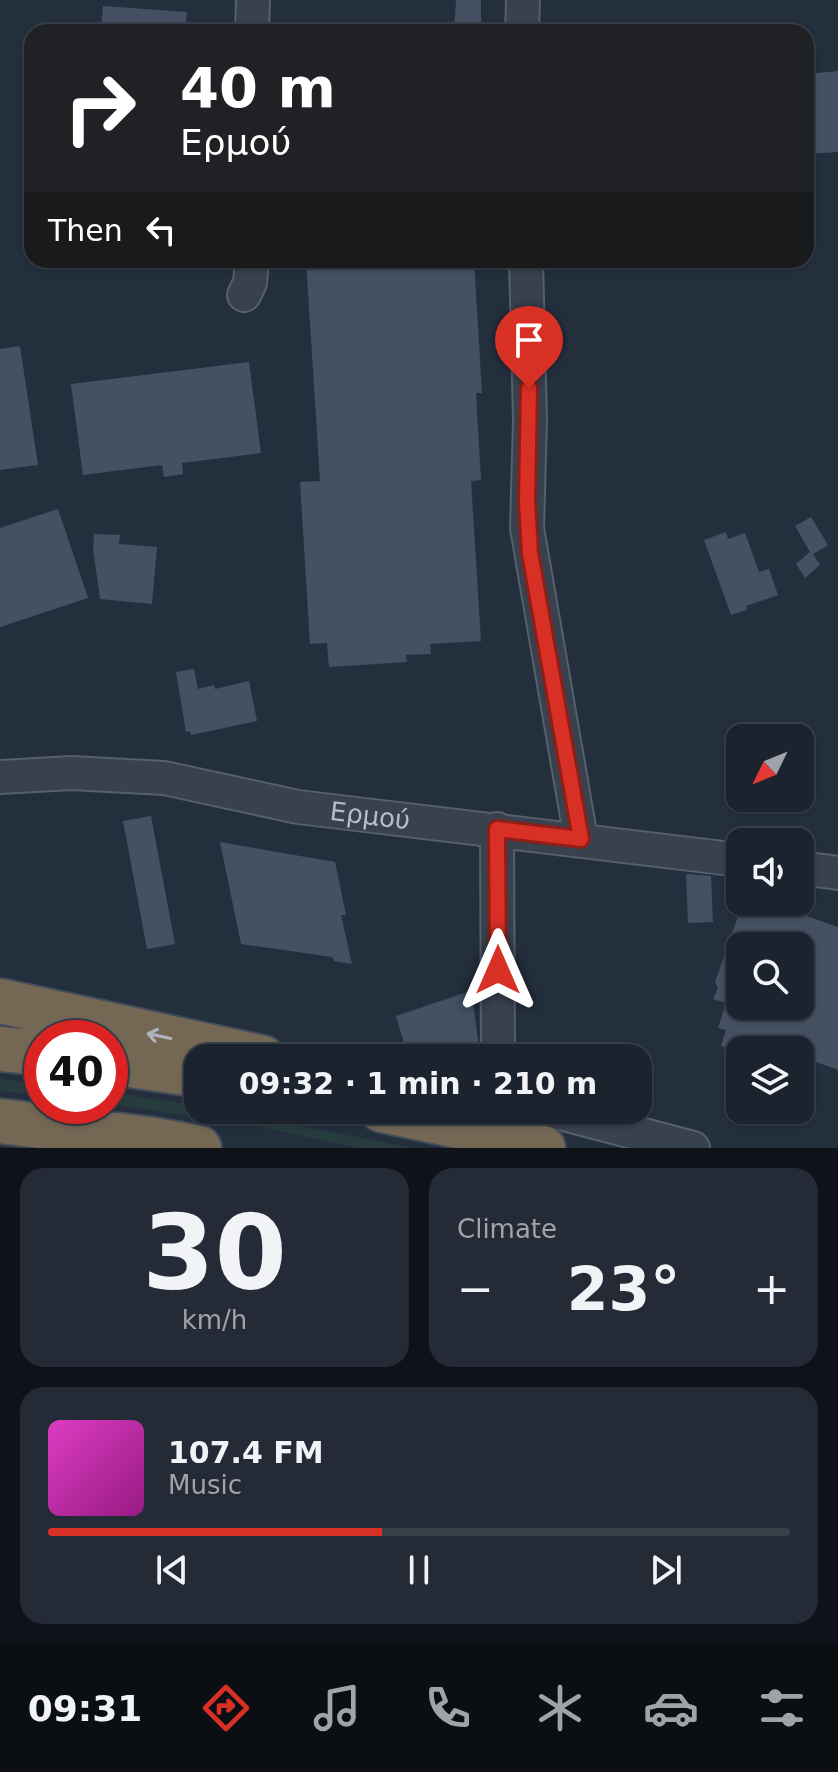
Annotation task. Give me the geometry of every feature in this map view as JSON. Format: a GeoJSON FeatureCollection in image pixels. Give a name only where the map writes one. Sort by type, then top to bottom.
{"type":"FeatureCollection","features":[{"type":"Feature","properties":{"kind":"highway"},"geometry":{"type":"LineString","coordinates":[[0,1001],[198,1044]]}},
{"type":"Feature","properties":{"kind":"highway"},"geometry":{"type":"LineString","coordinates":[[0,1049],[24,1051]]}},
{"type":"Feature","properties":{"kind":"highway"},"geometry":{"type":"LineString","coordinates":[[128,1065],[184,1073]]}},
{"type":"Feature","properties":{"kind":"highway"},"geometry":{"type":"LineString","coordinates":[[0,1121],[199,1148]]}},
{"type":"Feature","properties":{"kind":"highway"},"geometry":{"type":"LineString","coordinates":[[449,1124],[543,1148]]}},
{"type":"Feature","properties":{"kind":"highway"},"geometry":{"type":"LineString","coordinates":[[461,1124],[473,1129]]}},
{"type":"Feature","properties":{"kind":"street"},"geometry":{"type":"LineString","coordinates":[[252,24],[253,0]]}},
{"type":"Feature","properties":{"kind":"street"},"geometry":{"type":"LineString","coordinates":[[522,24],[523,0]]}},
{"type":"Feature","properties":{"kind":"street"},"geometry":{"type":"LineString","coordinates":[[244,295],[250,283],[251,268]]}},
{"type":"Feature","properties":{"kind":"street"},"geometry":{"type":"LineString","coordinates":[[526,268],[530,420],[527,528],[581,839]]}},
{"type":"Feature","properties":{"kind":"street","name":"Ερμού"},"geometry":{"type":"LineString","coordinates":[[0,777],[71,773],[164,778],[298,807],[726,858]]}},
{"type":"Feature","properties":{"kind":"street"},"geometry":{"type":"LineString","coordinates":[[497,829],[498,1044]]}},
{"type":"Feature","properties":{"kind":"street"},"geometry":{"type":"LineString","coordinates":[[814,870],[838,873]]}},
{"type":"Feature","properties":{"kind":"street"},"geometry":{"type":"LineString","coordinates":[[602,1124],[693,1148]]}},
{"type":"Feature","properties":{"kind":"green space"},"geometry":{"type":"Polygon","coordinates":[[[0,1079],[24,1082],[24,1093],[0,1091],[0,1079]]]}},
{"type":"Feature","properties":{"kind":"green space"},"geometry":{"type":"Polygon","coordinates":[[[128,1095],[184,1104],[184,1115],[128,1107],[128,1095]]]}},
{"type":"Feature","properties":{"kind":"green space"},"geometry":{"type":"Polygon","coordinates":[[[241,1124],[292,1124],[413,1148],[359,1148],[241,1124]]]}},
{"type":"Feature","properties":{"kind":"building"},"geometry":{"type":"Polygon","coordinates":[[[456,0],[481,0],[481,24],[454,24],[456,0]]]}},
{"type":"Feature","properties":{"kind":"building"},"geometry":{"type":"Polygon","coordinates":[[[103,6],[187,12],[186,24],[102,24],[103,6]]]}},
{"type":"Feature","properties":{"kind":"building"},"geometry":{"type":"Polygon","coordinates":[[[838,71],[838,152],[814,154],[814,73],[838,71]]]}},
{"type":"Feature","properties":{"kind":"building"},"geometry":{"type":"Polygon","coordinates":[[[307,268],[474,268],[482,393],[476,393],[481,480],[471,481],[481,641],[430,644],[431,654],[406,655],[407,662],[329,667],[327,643],[310,644],[300,482],[320,481],[307,268]]]}},
{"type":"Feature","properties":{"kind":"building"},"geometry":{"type":"Polygon","coordinates":[[[20,346],[38,465],[0,470],[0,349],[20,346]]]}},
{"type":"Feature","properties":{"kind":"building"},"geometry":{"type":"Polygon","coordinates":[[[249,362],[261,453],[182,463],[183,474],[164,477],[162,465],[83,475],[71,384],[249,362]]]}},
{"type":"Feature","properties":{"kind":"building"},"geometry":{"type":"Polygon","coordinates":[[[58,509],[88,598],[0,627],[0,528],[58,509]]]}},
{"type":"Feature","properties":{"kind":"building"},"geometry":{"type":"Polygon","coordinates":[[[811,517],[828,545],[813,554],[820,565],[805,578],[796,564],[810,552],[795,526],[811,517]]]}},
{"type":"Feature","properties":{"kind":"building"},"geometry":{"type":"Polygon","coordinates":[[[726,532],[728,539],[745,533],[759,572],[769,569],[778,595],[746,606],[747,610],[731,615],[704,540],[726,532]]]}},
{"type":"Feature","properties":{"kind":"building"},"geometry":{"type":"Polygon","coordinates":[[[94,534],[120,535],[119,544],[157,547],[152,604],[100,599],[94,534]]]}},
{"type":"Feature","properties":{"kind":"building"},"geometry":{"type":"Polygon","coordinates":[[[194,669],[198,689],[214,685],[215,689],[249,681],[257,721],[191,735],[190,731],[186,732],[176,672],[194,669]]]}},
{"type":"Feature","properties":{"kind":"building"},"geometry":{"type":"Polygon","coordinates":[[[151,816],[175,944],[147,949],[123,821],[151,816]]]}},
{"type":"Feature","properties":{"kind":"building"},"geometry":{"type":"Polygon","coordinates":[[[220,842],[335,862],[346,915],[341,915],[352,964],[334,961],[332,957],[241,944],[220,842]]]}},
{"type":"Feature","properties":{"kind":"building"},"geometry":{"type":"Polygon","coordinates":[[[686,874],[711,876],[713,922],[688,923],[686,874]]]}},
{"type":"Feature","properties":{"kind":"building"},"geometry":{"type":"Polygon","coordinates":[[[738,916],[807,916],[838,927],[838,1070],[814,1061],[814,1036],[726,1036],[726,1048],[721,1046],[726,1030],[718,1028],[726,1003],[726,1020],[814,1020],[814,932],[732,932],[738,916]]]}},
{"type":"Feature","properties":{"kind":"building"},"geometry":{"type":"Polygon","coordinates":[[[726,951],[726,1003],[713,999],[718,988],[715,982],[726,951]]]}},
{"type":"Feature","properties":{"kind":"building"},"geometry":{"type":"Polygon","coordinates":[[[467,992],[470,1005],[473,1004],[479,1044],[404,1044],[396,1016],[467,992]]]}},
{"type":"Feature","properties":{"kind":"route"},"geometry":{"type":"LineString","coordinates":[[498,970],[497,829],[581,839],[527,528],[529,388]]}}]}
